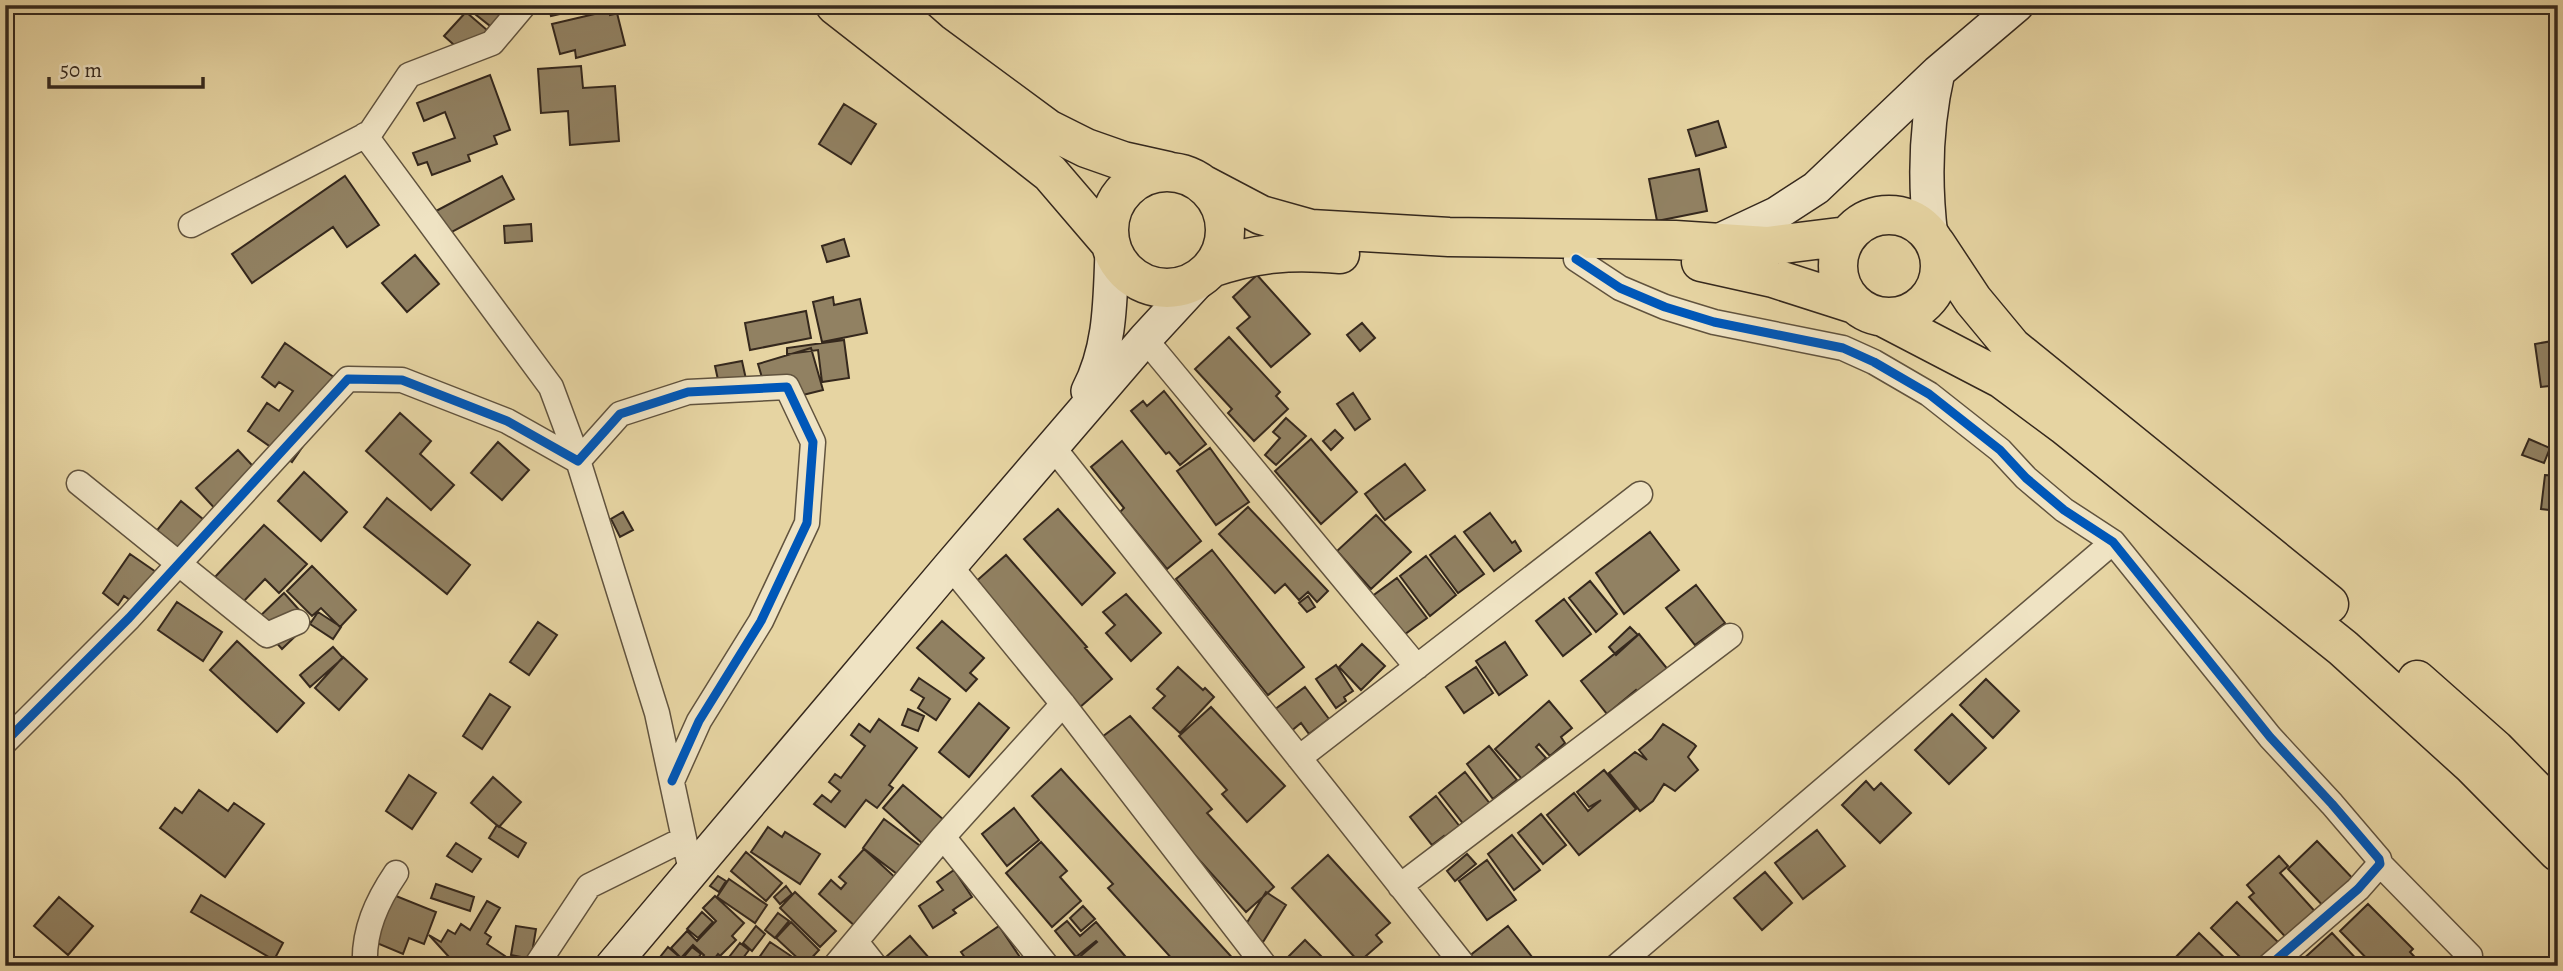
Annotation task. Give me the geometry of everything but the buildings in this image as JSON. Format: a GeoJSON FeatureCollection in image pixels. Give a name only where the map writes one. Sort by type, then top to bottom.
{"type":"FeatureCollection","features":[{"type":"Feature","properties":{"kind":"highway"},"geometry":{"type":"LineString","coordinates":[[835,5],[1050,173],[1111,247],[1122,268],[1136,280],[1153,287],[1171,288],[1189,284],[1208,271],[1247,257],[1284,251],[1455,262],[1642,257],[1705,263],[1773,278],[1869,311],[1899,317],[1913,312],[1926,302],[1935,289],[1940,275],[1940,259],[1933,240]]}},
{"type":"Feature","properties":{"kind":"highway"},"geometry":{"type":"LineString","coordinates":[[888,5],[930,42],[1048,129],[1086,148],[1187,178],[1261,215],[1311,229],[1449,237],[1675,240],[1767,246],[1847,236]]}},
{"type":"Feature","properties":{"kind":"highway"},"geometry":{"type":"LineString","coordinates":[[1111,247],[1108,225],[1122,192],[1152,173],[1187,178],[1214,196],[1225,225],[1222,247],[1208,271]]}},
{"type":"Feature","properties":{"kind":"highway"},"geometry":{"type":"LineString","coordinates":[[2558,813],[2495,749],[2357,628],[2012,347],[1972,300],[1933,240],[1920,225],[1905,217],[1873,217],[1847,236],[1841,250],[1839,271],[1845,293],[1869,311],[2001,379],[2064,425],[2343,648],[2472,765],[2558,852]]}},
{"type":"Feature","properties":{"kind":"street"},"geometry":{"type":"LineString","coordinates":[[191,225],[370,133],[409,75],[492,43],[524,5]]}},
{"type":"Feature","properties":{"kind":"street"},"geometry":{"type":"LineString","coordinates":[[1712,244],[1776,214],[1816,188],[1938,72],[2017,5]]}},
{"type":"Feature","properties":{"kind":"street"},"geometry":{"type":"LineString","coordinates":[[1933,240],[1925,181],[1925,154],[1927,126],[1938,72]]}},
{"type":"Feature","properties":{"kind":"street"},"geometry":{"type":"LineString","coordinates":[[365,135],[551,387],[578,461],[657,713],[691,871]]}},
{"type":"Feature","properties":{"kind":"street"},"geometry":{"type":"LineString","coordinates":[[1062,436],[1093,382],[1106,344],[1111,247]]}},
{"type":"Feature","properties":{"kind":"street"},"geometry":{"type":"LineString","coordinates":[[1576,259],[1620,288],[1665,307],[1714,322],[1843,348],[1874,362],[1929,394],[2000,450],[2025,478],[2064,510],[2113,542],[2270,737],[2332,804],[2381,864],[2470,956],[2469,966]]}},
{"type":"Feature","properties":{"kind":"street"},"geometry":{"type":"LineString","coordinates":[[612,966],[950,566],[1145,339],[1208,271]]}},
{"type":"Feature","properties":{"kind":"street"},"geometry":{"type":"LineString","coordinates":[[1145,339],[1417,667]]}},
{"type":"Feature","properties":{"kind":"street"},"geometry":{"type":"LineString","coordinates":[[5,743],[129,618],[348,379],[402,380],[508,421],[578,461]]}},
{"type":"Feature","properties":{"kind":"street"},"geometry":{"type":"LineString","coordinates":[[578,461],[620,414],[688,392],[786,387],[813,442],[807,523],[761,621],[699,721],[672,781]]}},
{"type":"Feature","properties":{"kind":"street"},"geometry":{"type":"LineString","coordinates":[[1062,436],[1299,758],[1464,966]]}},
{"type":"Feature","properties":{"kind":"street"},"geometry":{"type":"LineString","coordinates":[[79,483],[267,635],[297,622]]}},
{"type":"Feature","properties":{"kind":"street"},"geometry":{"type":"LineString","coordinates":[[1299,758],[1640,494]]}},
{"type":"Feature","properties":{"kind":"street"},"geometry":{"type":"LineString","coordinates":[[1617,966],[2113,542]]}},
{"type":"Feature","properties":{"kind":"street"},"geometry":{"type":"LineString","coordinates":[[950,566],[1063,704],[1265,966]]}},
{"type":"Feature","properties":{"kind":"street"},"geometry":{"type":"LineString","coordinates":[[1400,886],[1730,636]]}},
{"type":"Feature","properties":{"kind":"street"},"geometry":{"type":"LineString","coordinates":[[835,966],[943,837],[1063,704]]}},
{"type":"Feature","properties":{"kind":"street"},"geometry":{"type":"LineString","coordinates":[[943,837],[1047,966]]}},
{"type":"Feature","properties":{"kind":"street"},"geometry":{"type":"LineString","coordinates":[[536,966],[589,886],[684,839]]}},
{"type":"Feature","properties":{"kind":"street"},"geometry":{"type":"LineString","coordinates":[[2269,966],[2358,890],[2381,864]]}},
{"type":"Feature","properties":{"kind":"street"},"geometry":{"type":"LineString","coordinates":[[365,966],[366,937],[378,899],[396,873]]}},
{"type":"Feature","properties":{"kind":"street"},"geometry":{"type":"LineString","coordinates":[[856,942],[875,966]]}},
{"type":"Feature","properties":{"kind":"cycle path"},"geometry":{"type":"LineString","coordinates":[[1576,259],[1620,288],[1665,307],[1714,322],[1843,348],[1874,362],[1929,394],[2000,450],[2026,478],[2064,510],[2113,542],[2270,737],[2379,859],[2380,864],[2358,889],[2269,966]]}},
{"type":"Feature","properties":{"kind":"cycle path"},"geometry":{"type":"LineString","coordinates":[[5,742],[129,618],[348,379],[402,380],[507,421],[578,461],[620,414],[688,392],[787,387],[813,442],[807,523],[761,621],[699,721],[672,781]]}}]}
